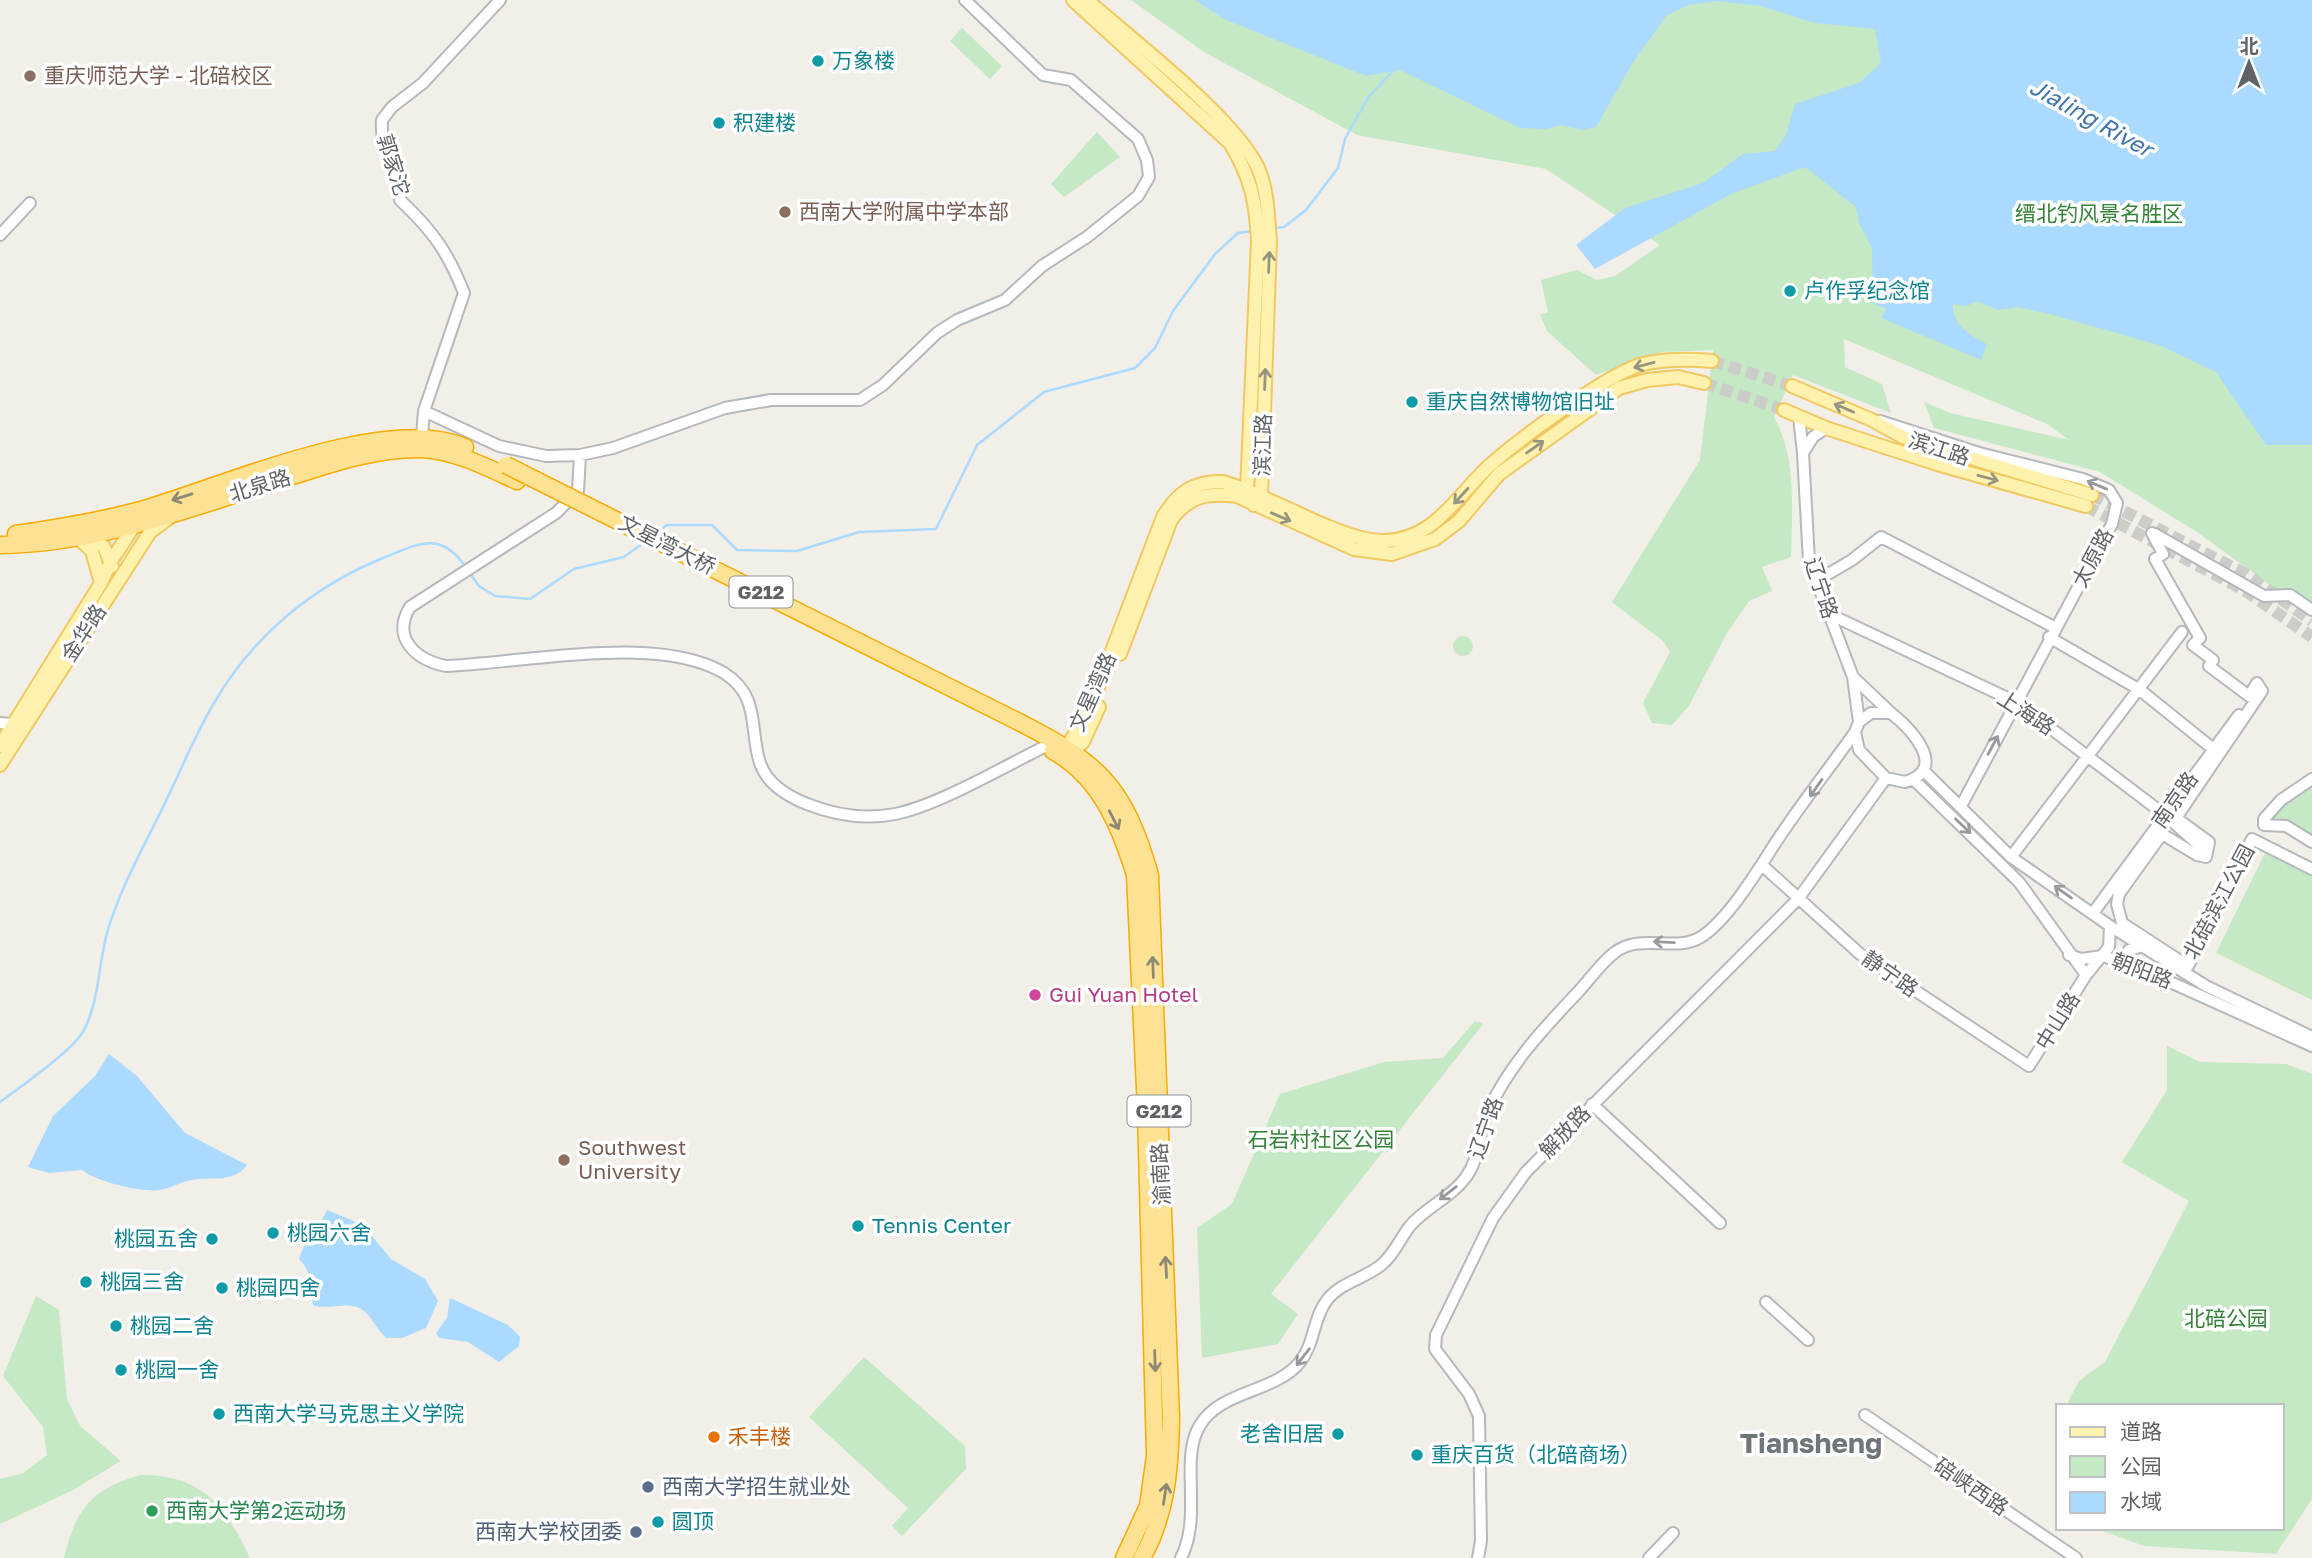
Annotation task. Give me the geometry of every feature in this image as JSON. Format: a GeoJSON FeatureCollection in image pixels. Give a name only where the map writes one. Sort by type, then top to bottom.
{"type":"FeatureCollection","features":[{"type":"Feature","properties":{"kind":"highway","name":"北泉路"},"geometry":{"type":"LineString","coordinates":[[0,545],[81,533],[139,517],[342,447],[383,438],[422,437],[457,443],[506,465]]}},
{"type":"Feature","properties":{"kind":"highway","name":"北泉路"},"geometry":{"type":"LineString","coordinates":[[139,517],[178,512],[347,460],[384,452],[422,449],[455,454],[517,481]]}},
{"type":"Feature","properties":{"kind":"highway","name":"文星湾大桥"},"geometry":{"type":"LineString","coordinates":[[506,465],[1013,724]]}},
{"type":"Feature","properties":{"kind":"highway","name":"文星湾大桥"},"geometry":{"type":"LineString","coordinates":[[517,481],[1013,724]]}},
{"type":"Feature","properties":{"kind":"highway","name":"北泉路"},"geometry":{"type":"LineString","coordinates":[[0,536],[81,533]]}},
{"type":"Feature","properties":{"kind":"highway","name":"渝南路"},"geometry":{"type":"LineString","coordinates":[[1013,724],[1046,746],[1069,752],[1114,816],[1128,852],[1136,892],[1155,1374],[1155,1456],[1148,1506],[1124,1558]]}},
{"type":"Feature","properties":{"kind":"highway","name":"渝南路"},"geometry":{"type":"LineString","coordinates":[[1013,724],[1069,752],[1109,785],[1139,835],[1150,875],[1171,1418],[1170,1464],[1163,1509],[1142,1558]]}},
{"type":"Feature","properties":{"kind":"main road","name":"滨江路"},"geometry":{"type":"LineString","coordinates":[[1073,0],[1234,140]]}},
{"type":"Feature","properties":{"kind":"main road","name":"滨江路"},"geometry":{"type":"LineString","coordinates":[[1087,0],[1234,140],[1247,171],[1256,204],[1260,330],[1258,501]]}},
{"type":"Feature","properties":{"kind":"main road","name":"滨江路"},"geometry":{"type":"LineString","coordinates":[[1247,490],[1260,330]]}},
{"type":"Feature","properties":{"kind":"main road","name":"文星湾路"},"geometry":{"type":"LineString","coordinates":[[1069,752],[1092,725],[1171,520],[1179,510],[1198,497],[1217,493],[1258,501],[1369,540],[1381,541],[1409,536],[1426,529],[1445,514],[1488,468],[1518,441],[1614,378],[1640,364],[1685,359],[1712,361]]}},
{"type":"Feature","properties":{"kind":"main road","name":"文星湾路"},"geometry":{"type":"LineString","coordinates":[[1069,752],[1088,714],[1169,507],[1188,488],[1208,482],[1247,490],[1258,501],[1354,549],[1392,554],[1413,549],[1435,539],[1459,521],[1480,493],[1528,451],[1619,388],[1647,380],[1678,377],[1704,383]]}},
{"type":"Feature","properties":{"kind":"main road","name":"滨江路"},"geometry":{"type":"LineString","coordinates":[[1784,410],[1826,428],[1937,464],[2089,501],[1903,437],[1872,420],[1792,386]]}},
{"type":"Feature","properties":{"kind":"main road","name":"金华路"},"geometry":{"type":"LineString","coordinates":[[0,746],[12,724],[107,585],[150,532],[178,512]]}},
{"type":"Feature","properties":{"kind":"main road"},"geometry":{"type":"LineString","coordinates":[[107,585],[111,561],[139,517]]}},
{"type":"Feature","properties":{"kind":"main road"},"geometry":{"type":"LineString","coordinates":[[81,533],[104,547],[111,561]]}},
{"type":"Feature","properties":{"kind":"main road","name":"金华路"},"geometry":{"type":"LineString","coordinates":[[81,533],[107,585]]}},
{"type":"Feature","properties":{"kind":"main road","name":"金华路"},"geometry":{"type":"LineString","coordinates":[[0,765],[12,724]]}},
{"type":"Feature","properties":{"kind":"street","name":"郭家沱"},"geometry":{"type":"LineString","coordinates":[[422,437],[424,411],[464,293],[452,262],[431,229],[400,201],[397,169],[383,145],[382,120],[392,107],[423,83],[500,0]]}},
{"type":"Feature","properties":{"kind":"street"},"geometry":{"type":"LineString","coordinates":[[424,411],[499,446],[546,456],[580,456],[725,408],[771,400],[860,400],[883,385],[937,333],[957,320],[1005,300],[1041,266],[1087,237],[1138,196],[1149,177],[1147,160],[1138,139],[1071,80],[1043,75],[965,0]]}},
{"type":"Feature","properties":{"kind":"street"},"geometry":{"type":"LineString","coordinates":[[0,235],[30,203]]}},
{"type":"Feature","properties":{"kind":"street","name":"辽宁路"},"geometry":{"type":"LineString","coordinates":[[1181,1558],[1189,1542],[1192,1525],[1193,1445],[1198,1427],[1207,1415],[1279,1378],[1297,1365],[1311,1347],[1326,1301],[1340,1287],[1378,1268],[1391,1257],[1409,1227],[1463,1182],[1477,1158],[1487,1115],[1525,1049],[1614,953],[1647,941],[1684,943],[1700,938],[1714,926],[1763,866],[1857,727],[1853,677],[1809,561],[1803,453],[1798,417]]}},
{"type":"Feature","properties":{"kind":"street","name":"太原路"},"geometry":{"type":"LineString","coordinates":[[1872,420],[1979,453],[2045,467],[2109,490],[2117,503],[2112,524],[1961,806]]}},
{"type":"Feature","properties":{"kind":"street"},"geometry":{"type":"LineString","coordinates":[[1803,453],[1813,437],[1826,428]]}},
{"type":"Feature","properties":{"kind":"street"},"geometry":{"type":"LineString","coordinates":[[580,456],[578,491],[556,513],[410,607],[402,620],[403,630],[413,651],[429,663],[446,666],[630,652],[656,653],[709,666],[733,680],[747,697],[755,723],[759,761],[765,774],[785,794],[828,812],[860,816],[896,814],[939,797],[1046,746]]}},
{"type":"Feature","properties":{"kind":"street"},"geometry":{"type":"LineString","coordinates":[[2260,688],[2257,683],[2249,696],[2209,666],[2213,660],[2193,645],[2200,638],[2155,559],[2163,554],[2152,533],[2264,596],[2290,594],[2312,610]]}},
{"type":"Feature","properties":{"kind":"street"},"geometry":{"type":"LineString","coordinates":[[1816,581],[1863,553],[1881,537],[2052,632],[2140,690],[2212,748]]}},
{"type":"Feature","properties":{"kind":"street","name":"上海路"},"geometry":{"type":"LineString","coordinates":[[1829,614],[2016,702],[2165,815],[2200,846]]}},
{"type":"Feature","properties":{"kind":"street"},"geometry":{"type":"LineString","coordinates":[[2011,857],[2182,632]]}},
{"type":"Feature","properties":{"kind":"street","name":"辽宁路"},"geometry":{"type":"LineString","coordinates":[[1853,677],[1891,713]]}},
{"type":"Feature","properties":{"kind":"street","name":"南京路"},"geometry":{"type":"LineString","coordinates":[[2093,913],[2212,748],[2260,688]]}},
{"type":"Feature","properties":{"kind":"street","name":"北碚滨江公园"},"geometry":{"type":"LineString","coordinates":[[2260,688],[2262,691],[2176,818],[2209,842],[2206,857],[2197,855],[2162,834],[2119,894],[2118,915],[2130,929],[2189,966],[2252,839],[2312,869]]}},
{"type":"Feature","properties":{"kind":"street"},"geometry":{"type":"LineString","coordinates":[[1871,713],[1891,713],[1924,748],[1926,760],[1923,770],[1913,779],[1897,782],[1886,778],[1859,750],[1857,727],[1871,713]]}},
{"type":"Feature","properties":{"kind":"street"},"geometry":{"type":"LineString","coordinates":[[1923,770],[2011,857],[2110,926],[2206,986],[2312,1037]]}},
{"type":"Feature","properties":{"kind":"street","name":"解放路"},"geometry":{"type":"LineString","coordinates":[[1478,1558],[1481,1541],[1479,1416],[1469,1394],[1442,1361],[1436,1349],[1436,1335],[1493,1218],[1526,1172],[1798,899],[1886,778]]}},
{"type":"Feature","properties":{"kind":"street"},"geometry":{"type":"LineString","coordinates":[[1913,779],[2019,882],[2069,955],[2086,975]]}},
{"type":"Feature","properties":{"kind":"street","name":"北碚滨江公园"},"geometry":{"type":"LineString","coordinates":[[2312,779],[2281,800],[2264,819],[2264,825],[2286,826],[2312,842]]}},
{"type":"Feature","properties":{"kind":"street","name":"静宁路"},"geometry":{"type":"LineString","coordinates":[[1763,866],[1860,954],[2029,1066]]}},
{"type":"Feature","properties":{"kind":"street"},"geometry":{"type":"LineString","coordinates":[[2103,956],[2109,947],[2110,926]]}},
{"type":"Feature","properties":{"kind":"street"},"geometry":{"type":"LineString","coordinates":[[2130,965],[2129,950],[2143,946]]}},
{"type":"Feature","properties":{"kind":"street","name":"朝阳路"},"geometry":{"type":"LineString","coordinates":[[2069,955],[2081,959],[2103,956],[2130,965],[2204,995],[2312,1046]]}},
{"type":"Feature","properties":{"kind":"street","name":"中山路"},"geometry":{"type":"LineString","coordinates":[[2029,1066],[2086,975],[2103,956]]}},
{"type":"Feature","properties":{"kind":"street"},"geometry":{"type":"LineString","coordinates":[[1592,1104],[1720,1223]]}},
{"type":"Feature","properties":{"kind":"street"},"geometry":{"type":"LineString","coordinates":[[1766,1302],[1808,1340]]}},
{"type":"Feature","properties":{"kind":"street","name":"碚峡西路"},"geometry":{"type":"LineString","coordinates":[[1865,1415],[2076,1558]]}},
{"type":"Feature","properties":{"kind":"street"},"geometry":{"type":"LineString","coordinates":[[1648,1558],[1669,1537]]}},
{"type":"Feature","properties":{"kind":"green space","name":"缙北钓风景名胜区"},"geometry":{"type":"Polygon","coordinates":[[[1131,0],[2312,0],[2312,615],[2197,532],[2100,472],[1934,428],[1924,402],[1950,413],[2069,440],[2047,424],[1844,339],[1845,367],[1882,384],[1891,413],[1793,375],[1774,417],[1790,467],[1791,557],[1762,567],[1772,591],[1749,601],[1727,633],[1689,706],[1672,725],[1652,723],[1643,703],[1670,652],[1663,641],[1612,602],[1700,460],[1713,350],[1662,352],[1596,375],[1547,331],[1540,315],[1548,312],[1541,280],[1577,270],[1597,280],[1615,276],[1660,245],[1546,169],[1357,135],[1204,52],[1131,0]]]}},
{"type":"Feature","properties":{"kind":"green space"},"geometry":{"type":"Polygon","coordinates":[[[962,28],[1002,66],[990,79],[950,41],[962,28]]]}},
{"type":"Feature","properties":{"kind":"green space"},"geometry":{"type":"Polygon","coordinates":[[[1097,132],[1120,157],[1064,197],[1051,184],[1097,132]]]}},
{"type":"Feature","properties":{"kind":"green space"},"geometry":{"type":"Polygon","coordinates":[[[1463,636],[1470,639],[1473,646],[1470,653],[1463,656],[1456,653],[1453,646],[1456,639],[1463,636]]]}},
{"type":"Feature","properties":{"kind":"green space"},"geometry":{"type":"Polygon","coordinates":[[[2312,779],[2312,839],[2264,825],[2274,807],[2312,779]]]}},
{"type":"Feature","properties":{"kind":"green space"},"geometry":{"type":"Polygon","coordinates":[[[2265,853],[2312,876],[2312,1000],[2216,953],[2265,853]]]}},
{"type":"Feature","properties":{"kind":"green space","name":"石岩村社区公园"},"geometry":{"type":"Polygon","coordinates":[[[1475,1021],[1483,1024],[1271,1294],[1298,1314],[1278,1344],[1202,1358],[1197,1228],[1232,1204],[1280,1094],[1384,1062],[1443,1058],[1475,1021]]]}},
{"type":"Feature","properties":{"kind":"green space","name":"北碚公园"},"geometry":{"type":"Polygon","coordinates":[[[2167,1046],[2200,1062],[2286,1064],[2312,1074],[2312,1499],[2276,1554],[2144,1546],[2100,1530],[2284,1530],[2284,1404],[2067,1404],[2079,1381],[2105,1362],[2189,1201],[2122,1162],[2167,1090],[2167,1046]]]}},
{"type":"Feature","properties":{"kind":"green space"},"geometry":{"type":"Polygon","coordinates":[[[36,1296],[59,1310],[67,1399],[80,1426],[121,1461],[73,1490],[0,1524],[0,1479],[23,1473],[47,1455],[43,1427],[3,1376],[36,1296]]]}},
{"type":"Feature","properties":{"kind":"green space"},"geometry":{"type":"Polygon","coordinates":[[[864,1357],[965,1446],[966,1469],[902,1536],[892,1526],[908,1508],[809,1417],[864,1357]]]}},
{"type":"Feature","properties":{"kind":"green space","name":"西南大学第2运动场"},"geometry":{"type":"Polygon","coordinates":[[[141,1475],[162,1476],[181,1481],[209,1497],[231,1523],[250,1558],[64,1558],[74,1527],[88,1503],[110,1487],[141,1475]]]}},
{"type":"Feature","properties":{"kind":"water","name":"缙北钓风景名胜区"},"geometry":{"type":"Polygon","coordinates":[[[1195,0],[2312,0],[2312,445],[2266,445],[2216,372],[2159,345],[2017,307],[1998,310],[1977,301],[1967,306],[1953,304],[1955,318],[1959,324],[1987,344],[1981,360],[1881,318],[1886,309],[1873,303],[1872,248],[1859,223],[1856,207],[1805,167],[1733,193],[1595,269],[1576,245],[1625,208],[1703,183],[1743,154],[1775,151],[1786,135],[1795,104],[1859,83],[1881,63],[1875,29],[1815,23],[1761,6],[1718,1],[1688,5],[1666,16],[1632,64],[1596,127],[1582,130],[1561,125],[1546,129],[1520,128],[1400,70],[1366,76],[1224,19],[1195,0]]]}},
{"type":"Feature","properties":{"kind":"water"},"geometry":{"type":"Polygon","coordinates":[[[109,1054],[137,1076],[185,1133],[247,1165],[228,1177],[191,1180],[152,1190],[107,1182],[82,1170],[49,1173],[28,1167],[53,1116],[95,1076],[109,1054]]]}},
{"type":"Feature","properties":{"kind":"water"},"geometry":{"type":"Polygon","coordinates":[[[327,1210],[363,1225],[391,1259],[425,1279],[438,1301],[426,1328],[402,1338],[387,1338],[359,1308],[348,1305],[313,1305],[309,1275],[299,1259],[327,1210]]]}},
{"type":"Feature","properties":{"kind":"water"},"geometry":{"type":"Polygon","coordinates":[[[450,1298],[508,1325],[520,1337],[519,1346],[499,1362],[468,1342],[439,1338],[436,1333],[447,1318],[450,1298]]]}},
{"type":"Feature","properties":{"kind":"waterway"},"geometry":{"type":"LineString","coordinates":[[1273,228],[1284,227],[1306,210],[1338,168],[1345,139],[1369,96],[1394,70]]}},
{"type":"Feature","properties":{"kind":"waterway"},"geometry":{"type":"LineString","coordinates":[[657,533],[667,525],[712,525],[737,550],[797,551],[859,532],[936,529],[977,445],[1044,392],[1135,368],[1155,348],[1173,311],[1215,254],[1238,233],[1252,231]]}},
{"type":"Feature","properties":{"kind":"waterway"},"geometry":{"type":"LineString","coordinates":[[469,572],[479,586],[495,596],[530,599],[574,569],[624,557],[646,541]]}},
{"type":"Feature","properties":{"kind":"waterway"},"geometry":{"type":"LineString","coordinates":[[0,1102],[70,1047],[84,1030],[94,1004],[106,936],[122,892],[207,715],[247,656],[287,616],[332,583],[407,548],[428,543],[437,544],[456,555],[465,566]]}},
{"type":"Feature","properties":{"kind":"tunnel"},"geometry":{"type":"LineString","coordinates":[[1712,361],[1792,386]]}},
{"type":"Feature","properties":{"kind":"tunnel"},"geometry":{"type":"LineString","coordinates":[[1704,383],[1784,410]]}},
{"type":"Feature","properties":{"kind":"tunnel"},"geometry":{"type":"LineString","coordinates":[[2092,495],[2244,573],[2312,621]]}},
{"type":"Feature","properties":{"kind":"tunnel"},"geometry":{"type":"LineString","coordinates":[[2086,506],[2244,590],[2312,637]]}},
{"type":"Feature","properties":{"kind":"place","name":"万象楼"},"geometry":{"type":"Point","coordinates":[818,61]}},
{"type":"Feature","properties":{"kind":"place","name":"重庆师范大学 - 北碚校区"},"geometry":{"type":"Point","coordinates":[30,76]}},
{"type":"Feature","properties":{"kind":"place","name":"积建楼"},"geometry":{"type":"Point","coordinates":[719,123]}},
{"type":"Feature","properties":{"kind":"place","name":"西南大学附属中学本部"},"geometry":{"type":"Point","coordinates":[785,212]}},
{"type":"Feature","properties":{"kind":"place","name":"卢作孚纪念馆"},"geometry":{"type":"Point","coordinates":[1790,291]}},
{"type":"Feature","properties":{"kind":"place","name":"重庆自然博物馆旧址"},"geometry":{"type":"Point","coordinates":[1412,402]}},
{"type":"Feature","properties":{"kind":"place","name":"Gui Yuan Hotel"},"geometry":{"type":"Point","coordinates":[1035,995]}},
{"type":"Feature","properties":{"kind":"place","name":"Southwest University"},"geometry":{"type":"Point","coordinates":[564,1160]}},
{"type":"Feature","properties":{"kind":"place","name":"Tennis Center"},"geometry":{"type":"Point","coordinates":[858,1226]}},
{"type":"Feature","properties":{"kind":"place","name":"桃园六舍"},"geometry":{"type":"Point","coordinates":[273,1233]}},
{"type":"Feature","properties":{"kind":"place","name":"桃园五舍"},"geometry":{"type":"Point","coordinates":[212,1239]}},
{"type":"Feature","properties":{"kind":"place","name":"桃园三舍"},"geometry":{"type":"Point","coordinates":[86,1282]}},
{"type":"Feature","properties":{"kind":"place","name":"桃园四舍"},"geometry":{"type":"Point","coordinates":[222,1288]}},
{"type":"Feature","properties":{"kind":"place","name":"桃园二舍"},"geometry":{"type":"Point","coordinates":[116,1326]}},
{"type":"Feature","properties":{"kind":"place","name":"桃园一舍"},"geometry":{"type":"Point","coordinates":[121,1370]}},
{"type":"Feature","properties":{"kind":"place","name":"西南大学马克思主义学院"},"geometry":{"type":"Point","coordinates":[219,1414]}},
{"type":"Feature","properties":{"kind":"place","name":"老舍旧居"},"geometry":{"type":"Point","coordinates":[1338,1434]}},
{"type":"Feature","properties":{"kind":"place","name":"禾丰楼"},"geometry":{"type":"Point","coordinates":[714,1437]}},
{"type":"Feature","properties":{"kind":"place","name":"重庆百货（北碚商场）"},"geometry":{"type":"Point","coordinates":[1417,1455]}},
{"type":"Feature","properties":{"kind":"place","name":"西南大学招生就业处"},"geometry":{"type":"Point","coordinates":[648,1487]}},
{"type":"Feature","properties":{"kind":"place","name":"西南大学第2运动场"},"geometry":{"type":"Point","coordinates":[152,1511]}},
{"type":"Feature","properties":{"kind":"place","name":"圆顶"},"geometry":{"type":"Point","coordinates":[658,1522]}},
{"type":"Feature","properties":{"kind":"place","name":"西南大学校团委"},"geometry":{"type":"Point","coordinates":[636,1532]}},
{"type":"Feature","properties":{"kind":"district","name":"Tiansheng"},"geometry":{"type":"Point","coordinates":[1811,1443]}},
{"type":"Feature","properties":{"kind":"water label","name":"Jialing River"},"geometry":{"type":"Point","coordinates":[2091,118]}}]}
